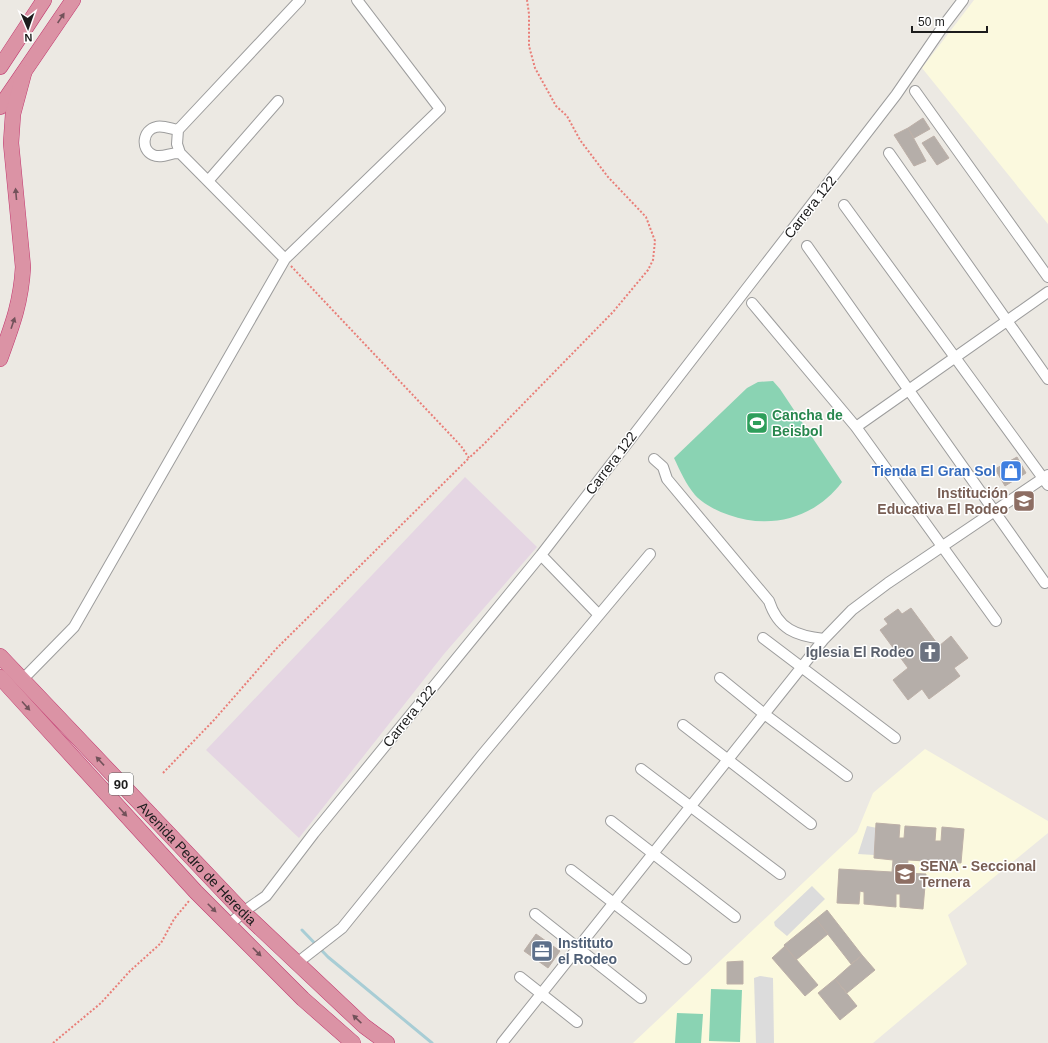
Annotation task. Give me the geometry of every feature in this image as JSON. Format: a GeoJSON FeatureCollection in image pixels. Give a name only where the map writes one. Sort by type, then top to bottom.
{"type":"FeatureCollection","features":[{"type":"Feature","properties":{"kind":"highway"},"geometry":{"type":"LineString","coordinates":[[0,66],[44,0]]}},
{"type":"Feature","properties":{"kind":"highway"},"geometry":{"type":"LineString","coordinates":[[0,108],[73,0]]}},
{"type":"Feature","properties":{"kind":"highway"},"geometry":{"type":"LineString","coordinates":[[0,51],[9,43],[20,37]]}},
{"type":"Feature","properties":{"kind":"highway"},"geometry":{"type":"LineString","coordinates":[[0,360],[14,321],[22,287],[23,267],[11,143],[15,102],[24,73]]}},
{"type":"Feature","properties":{"kind":"highway","name":"Avenida Pedro de Heredia"},"geometry":{"type":"LineString","coordinates":[[0,656],[243,912],[364,1026],[387,1043]]}},
{"type":"Feature","properties":{"kind":"highway","name":"Avenida Pedro de Heredia"},"geometry":{"type":"LineString","coordinates":[[0,677],[196,892],[304,999],[352,1042]]}},
{"type":"Feature","properties":{"kind":"street"},"geometry":{"type":"LineString","coordinates":[[285,259],[180,153],[177,144],[178,130],[300,0]]}},
{"type":"Feature","properties":{"kind":"street"},"geometry":{"type":"LineString","coordinates":[[22,679],[74,627],[285,259],[440,109],[357,0]]}},
{"type":"Feature","properties":{"kind":"street","name":"Carrera 122"},"geometry":{"type":"LineString","coordinates":[[229,925],[243,912],[266,896],[314,833],[541,555],[896,95],[963,0]]}},
{"type":"Feature","properties":{"kind":"street"},"geometry":{"type":"LineString","coordinates":[[915,91],[1048,277]]}},
{"type":"Feature","properties":{"kind":"street"},"geometry":{"type":"LineString","coordinates":[[208,181],[278,101]]}},
{"type":"Feature","properties":{"kind":"street"},"geometry":{"type":"LineString","coordinates":[[178,130],[155,127],[147,133],[144,143],[150,153],[157,156],[175,152],[180,153]]}},
{"type":"Feature","properties":{"kind":"street"},"geometry":{"type":"LineString","coordinates":[[889,153],[1048,378]]}},
{"type":"Feature","properties":{"kind":"street"},"geometry":{"type":"LineString","coordinates":[[502,1043],[824,638],[852,610],[994,511],[1046,480],[844,205]]}},
{"type":"Feature","properties":{"kind":"street"},"geometry":{"type":"LineString","coordinates":[[807,246],[1045,582]]}},
{"type":"Feature","properties":{"kind":"street"},"geometry":{"type":"LineString","coordinates":[[856,427],[1048,292]]}},
{"type":"Feature","properties":{"kind":"street"},"geometry":{"type":"LineString","coordinates":[[752,303],[856,427],[996,621]]}},
{"type":"Feature","properties":{"kind":"street"},"geometry":{"type":"LineString","coordinates":[[654,459],[664,467],[667,479],[769,601],[773,614],[784,626],[794,632],[808,637],[824,638]]}},
{"type":"Feature","properties":{"kind":"street"},"geometry":{"type":"LineString","coordinates":[[297,963],[342,928],[482,755],[650,554]]}},
{"type":"Feature","properties":{"kind":"street"},"geometry":{"type":"LineString","coordinates":[[541,555],[599,615]]}},
{"type":"Feature","properties":{"kind":"street"},"geometry":{"type":"LineString","coordinates":[[763,638],[894,738]]}},
{"type":"Feature","properties":{"kind":"street"},"geometry":{"type":"LineString","coordinates":[[720,678],[763,713],[847,776]]}},
{"type":"Feature","properties":{"kind":"street"},"geometry":{"type":"LineString","coordinates":[[683,725],[811,824]]}},
{"type":"Feature","properties":{"kind":"street"},"geometry":{"type":"LineString","coordinates":[[641,769],[780,874]]}},
{"type":"Feature","properties":{"kind":"street"},"geometry":{"type":"LineString","coordinates":[[611,821],[735,918]]}},
{"type":"Feature","properties":{"kind":"street"},"geometry":{"type":"LineString","coordinates":[[571,870],[686,959]]}},
{"type":"Feature","properties":{"kind":"street"},"geometry":{"type":"LineString","coordinates":[[535,914],[641,998]]}},
{"type":"Feature","properties":{"kind":"street"},"geometry":{"type":"LineString","coordinates":[[520,977],[577,1022]]}},
{"type":"Feature","properties":{"kind":"path"},"geometry":{"type":"LineString","coordinates":[[162,774],[214,720],[276,649],[484,444],[613,312],[648,270],[653,260],[655,241],[646,217],[608,177],[580,140],[567,116],[556,106],[536,68],[528,40],[529,14],[527,0]]}},
{"type":"Feature","properties":{"kind":"path"},"geometry":{"type":"LineString","coordinates":[[285,259],[461,446],[469,458]]}},
{"type":"Feature","properties":{"kind":"path"},"geometry":{"type":"LineString","coordinates":[[53,1043],[101,1003],[130,971],[162,943],[174,919],[196,892]]}},
{"type":"Feature","properties":{"kind":"shaded area"},"geometry":{"type":"Polygon","coordinates":[[[974,0],[1048,0],[1048,224],[922,68],[974,0]]]}},
{"type":"Feature","properties":{"kind":"shaded area"},"geometry":{"type":"Polygon","coordinates":[[[465,477],[537,547],[444,654],[299,838],[206,750],[465,477]]]}},
{"type":"Feature","properties":{"kind":"shaded area","name":"SENA - Seccional Ternera"},"geometry":{"type":"Polygon","coordinates":[[[925,749],[1048,821],[1048,833],[948,915],[967,964],[873,1043],[633,1043],[857,832],[873,793],[925,749]]]}},
{"type":"Feature","properties":{"kind":"shaded area"},"geometry":{"type":"Polygon","coordinates":[[[867,826],[877,828],[874,855],[858,854],[867,826]]]}},
{"type":"Feature","properties":{"kind":"shaded area"},"geometry":{"type":"Polygon","coordinates":[[[812,886],[825,899],[787,936],[775,926],[774,922],[812,886]]]}},
{"type":"Feature","properties":{"kind":"shaded area"},"geometry":{"type":"Polygon","coordinates":[[[760,976],[773,978],[774,1043],[756,1043],[754,978],[760,976]]]}},
{"type":"Feature","properties":{"kind":"green space","name":"Cancha de Beisbol"},"geometry":{"type":"Polygon","coordinates":[[[773,381],[780,389],[842,482],[819,504],[791,518],[776,521],[761,521],[729,515],[706,504],[695,495],[686,482],[674,458],[747,388],[758,382],[773,381]]]}},
{"type":"Feature","properties":{"kind":"green space"},"geometry":{"type":"Polygon","coordinates":[[[711,989],[742,990],[740,1042],[709,1041],[711,989]]]}},
{"type":"Feature","properties":{"kind":"green space"},"geometry":{"type":"Polygon","coordinates":[[[677,1013],[703,1014],[701,1043],[675,1043],[677,1013]]]}},
{"type":"Feature","properties":{"kind":"building"},"geometry":{"type":"Polygon","coordinates":[[[923,118],[930,129],[914,138],[908,128],[923,118]]]}},
{"type":"Feature","properties":{"kind":"building"},"geometry":{"type":"Polygon","coordinates":[[[908,128],[926,161],[914,166],[894,135],[908,128]]]}},
{"type":"Feature","properties":{"kind":"building"},"geometry":{"type":"Polygon","coordinates":[[[934,136],[949,158],[937,165],[922,143],[934,136]]]}},
{"type":"Feature","properties":{"kind":"building","name":"Tienda El Gran Sol"},"geometry":{"type":"Polygon","coordinates":[[[1017,457],[1026,473],[1005,486],[995,469],[1017,457]]]}},
{"type":"Feature","properties":{"kind":"building","name":"Iglesia El Rodeo"},"geometry":{"type":"Polygon","coordinates":[[[911,608],[939,646],[951,636],[968,658],[954,668],[960,676],[929,699],[922,689],[908,700],[893,680],[908,668],[880,630],[888,624],[884,619],[898,609],[902,614],[911,608]]]}},
{"type":"Feature","properties":{"kind":"building"},"geometry":{"type":"Polygon","coordinates":[[[876,823],[900,825],[899,838],[904,838],[905,826],[936,828],[935,841],[941,841],[942,827],[964,829],[961,863],[908,860],[907,873],[926,874],[923,909],[900,907],[900,894],[896,894],[896,907],[864,904],[864,892],[860,891],[859,904],[837,903],[839,869],[892,872],[893,860],[874,858],[876,823]]]}},
{"type":"Feature","properties":{"kind":"building"},"geometry":{"type":"Polygon","coordinates":[[[827,910],[862,955],[851,964],[816,919],[827,910]]]}},
{"type":"Feature","properties":{"kind":"building"},"geometry":{"type":"Polygon","coordinates":[[[816,919],[828,934],[796,960],[784,945],[816,919]]]}},
{"type":"Feature","properties":{"kind":"building","name":"Instituto el Rodeo"},"geometry":{"type":"Polygon","coordinates":[[[536,934],[560,951],[548,968],[524,951],[536,934]]]}},
{"type":"Feature","properties":{"kind":"building"},"geometry":{"type":"Polygon","coordinates":[[[785,946],[818,985],[805,996],[772,958],[785,946]]]}},
{"type":"Feature","properties":{"kind":"building"},"geometry":{"type":"Polygon","coordinates":[[[862,955],[875,970],[847,993],[835,979],[862,955]]]}},
{"type":"Feature","properties":{"kind":"building"},"geometry":{"type":"Polygon","coordinates":[[[743,961],[743,984],[727,984],[727,962],[743,961]]]}},
{"type":"Feature","properties":{"kind":"building"},"geometry":{"type":"Polygon","coordinates":[[[835,979],[857,1006],[840,1020],[818,993],[835,979]]]}},
{"type":"Feature","properties":{"kind":"waterway"},"geometry":{"type":"LineString","coordinates":[[302,930],[328,957],[432,1043]]}},
{"type":"Feature","properties":{"kind":"place","name":"Cancha de Beisbol"},"geometry":{"type":"Point","coordinates":[757,423]}},
{"type":"Feature","properties":{"kind":"place","name":"Tienda El Gran Sol"},"geometry":{"type":"Point","coordinates":[1011,471]}},
{"type":"Feature","properties":{"kind":"place","name":"Institución Educativa El Rodeo"},"geometry":{"type":"Point","coordinates":[1024,501]}},
{"type":"Feature","properties":{"kind":"place","name":"Iglesia El Rodeo"},"geometry":{"type":"Point","coordinates":[930,652]}},
{"type":"Feature","properties":{"kind":"place","name":"SENA - Seccional Ternera"},"geometry":{"type":"Point","coordinates":[905,874]}},
{"type":"Feature","properties":{"kind":"place","name":"Instituto el Rodeo"},"geometry":{"type":"Point","coordinates":[542,951]}}]}
